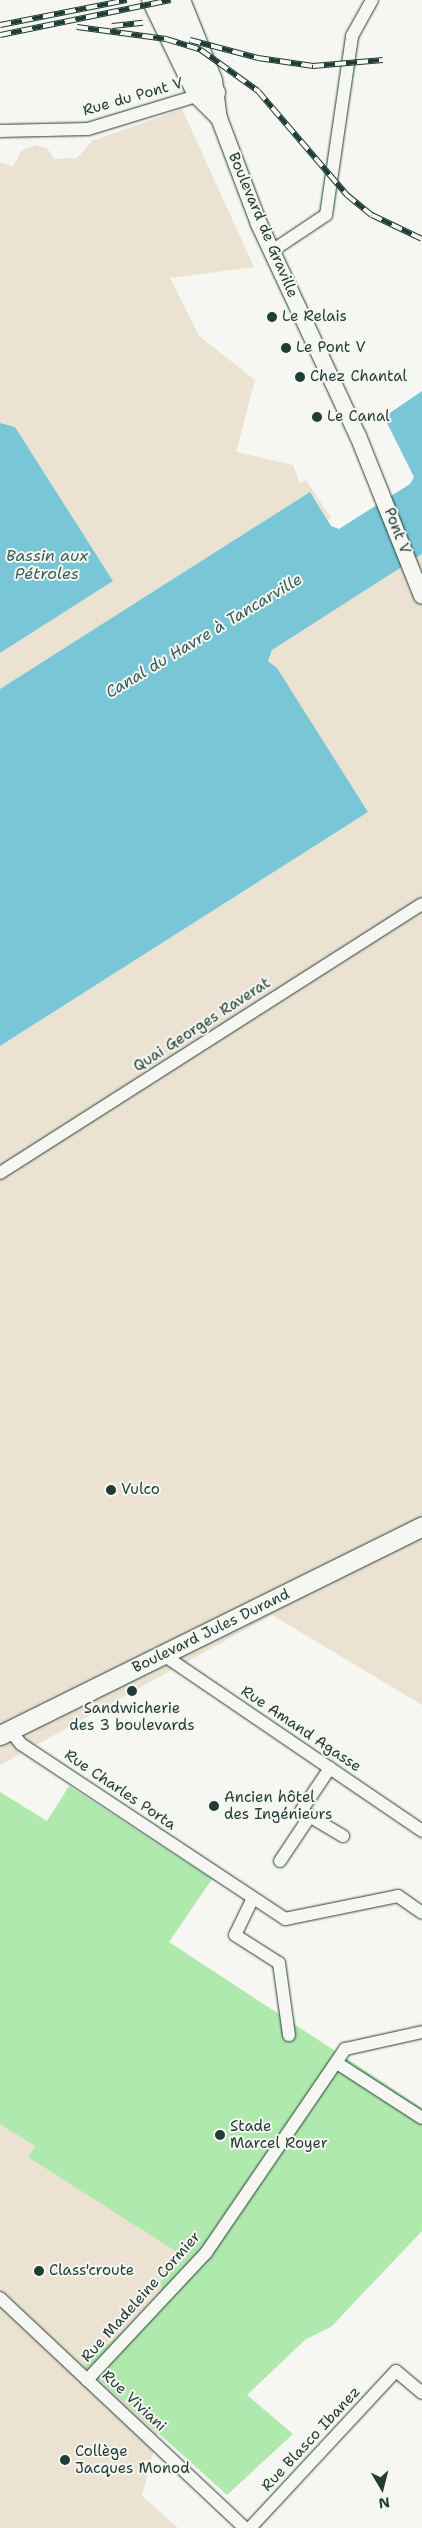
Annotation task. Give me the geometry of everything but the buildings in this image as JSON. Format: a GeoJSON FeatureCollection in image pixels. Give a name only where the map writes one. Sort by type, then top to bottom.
{"type":"FeatureCollection","features":[{"type":"Feature","properties":{"kind":"main road"},"geometry":{"type":"LineString","coordinates":[[166,0],[202,80],[215,92]]}},
{"type":"Feature","properties":{"kind":"main road","name":"Boulevard Jules Durand"},"geometry":{"type":"LineString","coordinates":[[5,1732],[422,1526]]}},
{"type":"Feature","properties":{"kind":"street","name":"Boulevard de Graville"},"geometry":{"type":"LineString","coordinates":[[150,0],[196,95],[219,118]]}},
{"type":"Feature","properties":{"kind":"street","name":"Boulevard de Graville"},"geometry":{"type":"LineString","coordinates":[[182,0],[215,92],[219,118],[272,251],[383,494]]}},
{"type":"Feature","properties":{"kind":"street"},"geometry":{"type":"LineString","coordinates":[[272,251],[326,215],[352,36],[372,0]]}},
{"type":"Feature","properties":{"kind":"street","name":"Rue du Pont V"},"geometry":{"type":"LineString","coordinates":[[0,131],[88,128],[196,95],[215,92]]}},
{"type":"Feature","properties":{"kind":"street","name":"Pont V"},"geometry":{"type":"LineString","coordinates":[[383,494],[422,596]]}},
{"type":"Feature","properties":{"kind":"street","name":"Quai Georges Raverat"},"geometry":{"type":"LineString","coordinates":[[0,1173],[422,904]]}},
{"type":"Feature","properties":{"kind":"street","name":"Rue Amand Agasse"},"geometry":{"type":"LineString","coordinates":[[162,1654],[422,1831]]}},
{"type":"Feature","properties":{"kind":"street","name":"Rue Charles Porta"},"geometry":{"type":"LineString","coordinates":[[5,1732],[285,1919],[398,1896],[422,1913]]}},
{"type":"Feature","properties":{"kind":"street"},"geometry":{"type":"LineString","coordinates":[[330,1768],[301,1811],[343,1836]]}},
{"type":"Feature","properties":{"kind":"street"},"geometry":{"type":"LineString","coordinates":[[280,1862],[310,1816]]}},
{"type":"Feature","properties":{"kind":"street"},"geometry":{"type":"LineString","coordinates":[[253,1898],[235,1935],[278,1963],[289,2035]]}},
{"type":"Feature","properties":{"kind":"street","name":"Rue Madeleine Cormier"},"geometry":{"type":"LineString","coordinates":[[87,2380],[206,2253],[345,2049],[422,2032]]}},
{"type":"Feature","properties":{"kind":"street"},"geometry":{"type":"LineString","coordinates":[[336,2063],[422,2118]]}},
{"type":"Feature","properties":{"kind":"street","name":"Rue Viviani"},"geometry":{"type":"LineString","coordinates":[[0,2298],[245,2528]]}},
{"type":"Feature","properties":{"kind":"street","name":"Rue Blasco Ibanez"},"geometry":{"type":"LineString","coordinates":[[250,2528],[396,2371],[422,2393]]}},
{"type":"Feature","properties":{"kind":"shaded area"},"geometry":{"type":"Polygon","coordinates":[[[182,109],[254,267],[170,278],[199,336],[255,380],[236,452],[293,465],[300,483],[306,480],[331,518],[328,520],[310,492],[0,689],[0,653],[113,581],[15,427],[0,423],[0,162],[13,167],[21,151],[35,145],[47,148],[54,159],[77,158],[92,141],[182,109]]]}},
{"type":"Feature","properties":{"kind":"shaded area"},"geometry":{"type":"Polygon","coordinates":[[[422,554],[422,1705],[272,1615],[0,1765],[0,1046],[368,812],[277,669],[268,661],[272,650],[422,554]]]}},
{"type":"Feature","properties":{"kind":"shaded area"},"geometry":{"type":"Polygon","coordinates":[[[0,2020],[198,2277],[142,2496],[178,2528],[0,2528],[0,2020]]]}},
{"type":"Feature","properties":{"kind":"green space","name":"Stade Marcel Royer"},"geometry":{"type":"Polygon","coordinates":[[[69,1786],[212,1879],[169,1942],[422,2108],[422,2231],[331,2327],[306,2339],[247,2395],[293,2434],[227,2495],[84,2366],[162,2296],[161,2282],[180,2254],[28,2157],[35,2146],[0,2124],[0,1792],[47,1821],[69,1786]]]}},
{"type":"Feature","properties":{"kind":"water","name":"Canal du Havre à Tancarville"},"geometry":{"type":"Polygon","coordinates":[[[422,391],[422,554],[272,650],[268,661],[277,668],[368,812],[0,1046],[0,689],[310,492],[331,526],[339,529],[410,484],[414,477],[384,417],[422,391]]]}},
{"type":"Feature","properties":{"kind":"water","name":"Bassin aux Pétroles"},"geometry":{"type":"Polygon","coordinates":[[[0,423],[15,427],[113,581],[0,653],[0,423]]]}},
{"type":"Feature","properties":{"kind":"railway"},"geometry":{"type":"LineString","coordinates":[[0,25],[127,0]]}},
{"type":"Feature","properties":{"kind":"railway"},"geometry":{"type":"LineString","coordinates":[[0,35],[170,0]]}},
{"type":"Feature","properties":{"kind":"railway"},"geometry":{"type":"LineString","coordinates":[[112,26],[143,23]]}},
{"type":"Feature","properties":{"kind":"railway"},"geometry":{"type":"LineString","coordinates":[[77,27],[166,39],[201,50],[258,91],[347,195],[372,215],[422,239]]}},
{"type":"Feature","properties":{"kind":"railway"},"geometry":{"type":"LineString","coordinates":[[190,40],[258,58],[313,66],[383,60]]}},
{"type":"Feature","properties":{"kind":"place","name":"Le Relais"},"geometry":{"type":"Point","coordinates":[272,317]}},
{"type":"Feature","properties":{"kind":"place","name":"Le Pont V"},"geometry":{"type":"Point","coordinates":[286,348]}},
{"type":"Feature","properties":{"kind":"place","name":"Chez Chantal"},"geometry":{"type":"Point","coordinates":[300,377]}},
{"type":"Feature","properties":{"kind":"place","name":"Le Canal"},"geometry":{"type":"Point","coordinates":[317,417]}},
{"type":"Feature","properties":{"kind":"place","name":"Vulco"},"geometry":{"type":"Point","coordinates":[111,1490]}},
{"type":"Feature","properties":{"kind":"place","name":"Sandwicherie des 3 boulevards"},"geometry":{"type":"Point","coordinates":[132,1691]}},
{"type":"Feature","properties":{"kind":"place","name":"Ancien hôtel des Ingénieurs"},"geometry":{"type":"Point","coordinates":[214,1806]}},
{"type":"Feature","properties":{"kind":"place","name":"Stade Marcel Royer"},"geometry":{"type":"Point","coordinates":[220,2135]}},
{"type":"Feature","properties":{"kind":"place","name":"Class'croute"},"geometry":{"type":"Point","coordinates":[39,2271]}},
{"type":"Feature","properties":{"kind":"place","name":"Collège Jacques Monod"},"geometry":{"type":"Point","coordinates":[65,2460]}}]}
